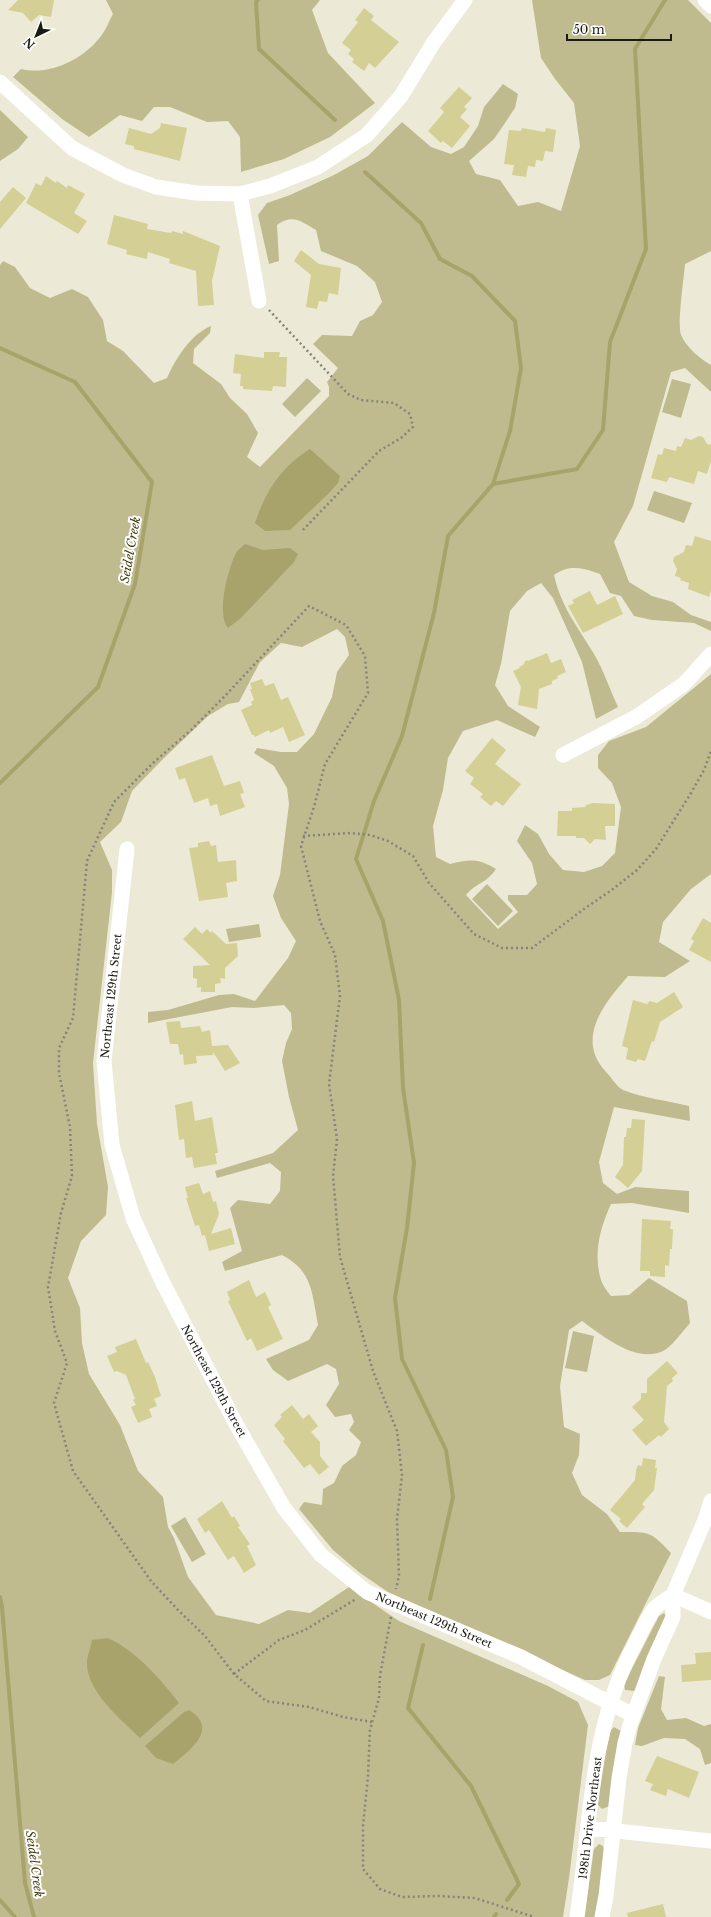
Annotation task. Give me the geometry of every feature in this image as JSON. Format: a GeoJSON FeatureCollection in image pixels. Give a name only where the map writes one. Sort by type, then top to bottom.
{"type":"FeatureCollection","features":[{"type":"Feature","properties":{"kind":"street"},"geometry":{"type":"LineString","coordinates":[[0,82],[72,148],[123,175],[156,187],[196,193],[240,194],[270,186],[318,167],[367,135],[401,96],[434,42],[465,0]]}},
{"type":"Feature","properties":{"kind":"street"},"geometry":{"type":"LineString","coordinates":[[706,0],[711,6]]}},
{"type":"Feature","properties":{"kind":"street"},"geometry":{"type":"LineString","coordinates":[[240,194],[259,301]]}},
{"type":"Feature","properties":{"kind":"street"},"geometry":{"type":"LineString","coordinates":[[563,756],[636,718],[684,684],[711,654]]}},
{"type":"Feature","properties":{"kind":"street","name":"Northeast 129th Street"},"geometry":{"type":"LineString","coordinates":[[127,849],[104,1061],[112,1145],[133,1218],[163,1283],[217,1388],[284,1508],[321,1555],[367,1592],[521,1657],[633,1715]]}},
{"type":"Feature","properties":{"kind":"street"},"geometry":{"type":"LineString","coordinates":[[602,1917],[606,1896],[625,1743],[633,1715],[654,1659],[673,1617],[673,1595],[705,1520],[711,1501]]}},
{"type":"Feature","properties":{"kind":"street"},"geometry":{"type":"LineString","coordinates":[[673,1595],[711,1612]]}},
{"type":"Feature","properties":{"kind":"street","name":"198th Drive Northeast"},"geometry":{"type":"LineString","coordinates":[[577,1917],[593,1777],[610,1704],[623,1667],[654,1608],[673,1595]]}},
{"type":"Feature","properties":{"kind":"street"},"geometry":{"type":"LineString","coordinates":[[588,1828],[711,1841]]}},
{"type":"Feature","properties":{"kind":"path"},"geometry":{"type":"LineString","coordinates":[[259,301],[276,316],[348,394],[361,400],[394,403],[410,414],[413,427],[401,438],[379,451],[301,532]]}},
{"type":"Feature","properties":{"kind":"path"},"geometry":{"type":"LineString","coordinates":[[372,1722],[343,1717],[309,1707],[266,1701],[234,1674],[205,1636],[178,1610],[151,1580],[73,1471],[54,1403],[67,1362],[55,1331],[48,1287],[62,1213],[72,1176],[70,1127],[59,1073],[59,1048],[73,1018],[87,861],[114,802],[224,696],[309,606],[346,625],[365,656],[368,693],[325,764],[314,807],[303,836],[301,846],[320,921],[335,955],[340,996],[329,1084],[337,1139],[333,1176],[340,1257],[373,1371],[397,1431],[402,1475],[397,1519],[399,1576],[393,1603],[390,1630],[380,1675],[379,1698],[370,1730],[368,1776],[363,1826],[363,1869],[380,1889],[402,1897],[438,1896],[475,1898],[534,1917]]}},
{"type":"Feature","properties":{"kind":"path"},"geometry":{"type":"LineString","coordinates":[[303,836],[350,833],[370,835],[388,841],[413,856],[429,883],[474,934],[502,948],[532,948],[637,870],[656,849],[691,793],[704,770],[711,751]]}},
{"type":"Feature","properties":{"kind":"path"},"geometry":{"type":"LineString","coordinates":[[234,1674],[279,1640],[305,1630],[367,1592]]}},
{"type":"Feature","properties":{"kind":"shaded area"},"geometry":{"type":"Polygon","coordinates":[[[106,0],[320,0],[312,10],[328,53],[375,103],[330,137],[284,159],[241,172],[240,137],[228,121],[207,122],[170,107],[154,107],[142,121],[120,115],[89,137],[62,119],[13,77],[21,69],[32,71],[55,68],[66,64],[85,52],[103,34],[113,14],[106,0]]]}},
{"type":"Feature","properties":{"kind":"shaded area"},"geometry":{"type":"Polygon","coordinates":[[[532,0],[688,0],[711,23],[711,251],[685,264],[680,330],[681,335],[690,348],[711,365],[711,392],[685,368],[671,372],[633,506],[614,542],[629,582],[652,596],[673,602],[691,615],[711,622],[711,631],[694,623],[652,620],[634,616],[621,596],[610,593],[600,574],[588,570],[571,568],[554,575],[561,597],[598,660],[618,707],[596,719],[582,662],[553,598],[541,583],[527,591],[510,611],[501,664],[495,685],[508,706],[540,727],[535,737],[497,720],[463,731],[448,758],[443,790],[433,826],[436,857],[450,864],[468,860],[479,861],[496,869],[489,878],[466,895],[498,929],[518,912],[508,900],[508,895],[527,895],[537,884],[532,863],[517,841],[525,825],[538,834],[549,854],[563,870],[584,872],[602,866],[615,853],[621,807],[612,783],[598,768],[598,755],[609,741],[646,727],[711,674],[711,874],[691,889],[663,922],[659,942],[690,961],[665,977],[628,976],[602,1010],[596,1022],[593,1034],[593,1047],[597,1059],[619,1087],[623,1090],[639,1095],[689,1106],[690,1121],[614,1107],[599,1162],[603,1183],[617,1194],[635,1187],[689,1191],[689,1213],[632,1203],[611,1204],[599,1241],[598,1261],[601,1280],[611,1296],[629,1295],[649,1278],[687,1301],[690,1323],[665,1350],[654,1354],[643,1354],[621,1347],[582,1321],[569,1330],[560,1386],[564,1427],[580,1434],[579,1455],[572,1473],[582,1495],[607,1514],[620,1532],[638,1532],[649,1534],[658,1540],[671,1553],[610,1675],[599,1680],[585,1680],[388,1592],[360,1573],[333,1550],[299,1509],[304,1502],[322,1505],[323,1489],[334,1483],[342,1466],[356,1455],[361,1442],[349,1430],[354,1422],[351,1414],[335,1417],[326,1405],[339,1384],[336,1369],[327,1364],[288,1381],[273,1370],[266,1359],[309,1340],[318,1325],[312,1293],[300,1268],[282,1255],[225,1271],[222,1262],[242,1251],[230,1208],[238,1200],[270,1204],[280,1191],[281,1172],[270,1163],[217,1178],[215,1171],[273,1153],[298,1130],[289,1097],[282,1061],[286,1043],[292,1029],[291,1013],[284,1005],[254,1008],[232,1007],[148,1023],[148,1012],[168,1010],[219,995],[234,994],[255,1001],[288,958],[296,941],[281,918],[273,896],[280,875],[289,804],[287,788],[274,766],[254,753],[257,748],[281,752],[297,752],[314,734],[332,697],[337,672],[349,655],[345,637],[337,629],[302,647],[281,643],[260,662],[239,702],[228,704],[208,716],[132,791],[121,822],[100,842],[112,870],[112,892],[93,1063],[97,1124],[108,1187],[106,1215],[81,1241],[68,1278],[80,1308],[82,1343],[89,1374],[120,1425],[138,1471],[163,1497],[168,1527],[174,1538],[188,1577],[216,1615],[259,1624],[288,1610],[310,1613],[349,1587],[399,1621],[548,1686],[578,1702],[588,1725],[563,1917],[0,1917],[0,265],[3,261],[15,267],[30,288],[50,298],[72,289],[88,297],[103,320],[107,341],[123,351],[154,383],[167,378],[184,348],[203,330],[211,326],[210,333],[194,349],[193,363],[221,384],[230,398],[247,414],[258,433],[247,457],[260,467],[329,396],[329,387],[327,382],[338,368],[313,344],[322,335],[352,336],[360,321],[373,315],[382,302],[375,282],[357,266],[321,251],[316,230],[296,220],[288,220],[277,225],[279,261],[269,264],[258,215],[267,203],[290,195],[334,175],[368,156],[402,122],[431,147],[451,154],[464,147],[478,126],[484,107],[503,84],[518,94],[515,108],[494,139],[469,161],[476,174],[500,180],[518,206],[538,202],[561,211],[580,146],[574,103],[541,58],[532,0]]]}},
{"type":"Feature","properties":{"kind":"shaded area"},"geometry":{"type":"Polygon","coordinates":[[[0,110],[28,137],[18,149],[0,161],[0,110]]]}},
{"type":"Feature","properties":{"kind":"shaded area"},"geometry":{"type":"Polygon","coordinates":[[[307,378],[321,391],[295,417],[282,404],[307,378]]]}},
{"type":"Feature","properties":{"kind":"shaded area"},"geometry":{"type":"Polygon","coordinates":[[[672,379],[691,384],[681,418],[662,412],[672,379]]]}},
{"type":"Feature","properties":{"kind":"shaded area"},"geometry":{"type":"Polygon","coordinates":[[[310,449],[340,476],[338,483],[290,530],[265,531],[255,523],[269,491],[282,472],[299,456],[310,449]]]}},
{"type":"Feature","properties":{"kind":"shaded area"},"geometry":{"type":"Polygon","coordinates":[[[654,491],[692,503],[684,523],[647,510],[654,491]]]}},
{"type":"Feature","properties":{"kind":"shaded area"},"geometry":{"type":"Polygon","coordinates":[[[245,544],[263,550],[290,548],[298,554],[294,562],[241,618],[228,628],[223,613],[224,591],[236,553],[245,544]]]}},
{"type":"Feature","properties":{"kind":"shaded area"},"geometry":{"type":"Polygon","coordinates":[[[487,884],[513,911],[498,926],[472,899],[487,884]]]}},
{"type":"Feature","properties":{"kind":"shaded area"},"geometry":{"type":"Polygon","coordinates":[[[259,924],[261,937],[229,942],[226,929],[259,924]]]}},
{"type":"Feature","properties":{"kind":"shaded area"},"geometry":{"type":"Polygon","coordinates":[[[573,1331],[594,1336],[587,1372],[565,1368],[573,1331]]]}},
{"type":"Feature","properties":{"kind":"shaded area"},"geometry":{"type":"Polygon","coordinates":[[[185,1517],[206,1554],[192,1562],[171,1526],[185,1517]]]}},
{"type":"Feature","properties":{"kind":"shaded area"},"geometry":{"type":"Polygon","coordinates":[[[664,1613],[666,1616],[635,1691],[625,1690],[624,1684],[659,1616],[664,1613]]]}},
{"type":"Feature","properties":{"kind":"shaded area"},"geometry":{"type":"Polygon","coordinates":[[[108,1638],[129,1651],[147,1666],[179,1703],[140,1738],[106,1704],[92,1683],[88,1672],[87,1661],[92,1640],[108,1638]]]}},
{"type":"Feature","properties":{"kind":"shaded area"},"geometry":{"type":"Polygon","coordinates":[[[659,1676],[665,1677],[661,1709],[667,1720],[686,1718],[704,1726],[711,1724],[711,1763],[705,1765],[700,1749],[685,1739],[664,1738],[642,1746],[635,1745],[638,1728],[659,1676]]]}},
{"type":"Feature","properties":{"kind":"shaded area"},"geometry":{"type":"Polygon","coordinates":[[[189,1710],[198,1717],[202,1724],[202,1731],[194,1746],[173,1764],[156,1758],[145,1746],[184,1712],[189,1710]]]}},
{"type":"Feature","properties":{"kind":"shaded area"},"geometry":{"type":"Polygon","coordinates":[[[614,1727],[621,1731],[610,1806],[602,1809],[598,1805],[598,1800],[603,1761],[611,1730],[614,1727]]]}},
{"type":"Feature","properties":{"kind":"shaded area"},"geometry":{"type":"Polygon","coordinates":[[[599,1844],[603,1846],[605,1851],[596,1917],[584,1917],[594,1849],[599,1844]]]}},
{"type":"Feature","properties":{"kind":"building"},"geometry":{"type":"Polygon","coordinates":[[[18,0],[54,0],[51,17],[39,15],[31,22],[23,13],[8,10],[18,0]]]}},
{"type":"Feature","properties":{"kind":"building"},"geometry":{"type":"Polygon","coordinates":[[[364,8],[374,16],[371,20],[399,42],[375,68],[369,63],[364,71],[352,62],[354,59],[348,54],[351,50],[342,43],[358,22],[355,20],[364,8]]]}},
{"type":"Feature","properties":{"kind":"building"},"geometry":{"type":"Polygon","coordinates":[[[459,87],[472,98],[464,107],[467,109],[460,117],[470,126],[452,148],[443,141],[441,143],[428,131],[444,112],[440,108],[459,87]]]}},
{"type":"Feature","properties":{"kind":"building"},"geometry":{"type":"Polygon","coordinates":[[[161,123],[187,128],[180,161],[134,149],[134,146],[125,144],[129,128],[151,134],[160,128],[161,123]]]}},
{"type":"Feature","properties":{"kind":"building"},"geometry":{"type":"Polygon","coordinates":[[[522,128],[545,132],[546,128],[556,130],[553,152],[545,151],[543,161],[536,160],[535,167],[528,166],[526,177],[512,175],[514,165],[504,164],[509,130],[521,131],[522,128]]]}},
{"type":"Feature","properties":{"kind":"building"},"geometry":{"type":"Polygon","coordinates":[[[46,176],[56,183],[57,181],[67,188],[68,185],[85,194],[74,213],[87,221],[78,234],[26,203],[36,183],[41,186],[46,176]]]}},
{"type":"Feature","properties":{"kind":"building"},"geometry":{"type":"Polygon","coordinates":[[[13,187],[26,198],[0,229],[0,202],[13,187]]]}},
{"type":"Feature","properties":{"kind":"building"},"geometry":{"type":"Polygon","coordinates":[[[114,215],[148,224],[147,229],[171,233],[172,231],[183,234],[183,231],[220,246],[212,281],[214,305],[198,306],[196,271],[169,263],[170,259],[148,252],[147,259],[126,254],[127,250],[107,244],[114,215]]]}},
{"type":"Feature","properties":{"kind":"building"},"geometry":{"type":"Polygon","coordinates":[[[301,250],[319,264],[341,268],[338,295],[329,293],[327,302],[319,301],[317,309],[306,307],[311,275],[294,261],[301,250]]]}},
{"type":"Feature","properties":{"kind":"building"},"geometry":{"type":"Polygon","coordinates":[[[264,352],[280,352],[279,357],[287,357],[286,387],[273,386],[272,391],[243,389],[243,386],[240,386],[241,374],[233,373],[235,354],[264,358],[264,352]]]}},
{"type":"Feature","properties":{"kind":"building"},"geometry":{"type":"Polygon","coordinates":[[[699,436],[703,437],[707,444],[711,445],[711,461],[707,474],[698,471],[694,484],[669,477],[667,482],[651,478],[658,454],[662,455],[664,448],[676,451],[677,446],[681,447],[685,438],[691,440],[699,436]]]}},
{"type":"Feature","properties":{"kind":"building"},"geometry":{"type":"Polygon","coordinates":[[[695,536],[711,541],[711,591],[709,597],[688,589],[689,583],[680,580],[681,578],[675,576],[677,569],[673,561],[674,557],[684,552],[686,545],[692,546],[695,536]]]}},
{"type":"Feature","properties":{"kind":"building"},"geometry":{"type":"Polygon","coordinates":[[[590,591],[597,605],[615,596],[623,614],[583,633],[568,606],[574,603],[572,600],[590,591]]]}},
{"type":"Feature","properties":{"kind":"building"},"geometry":{"type":"Polygon","coordinates":[[[547,653],[551,663],[561,659],[566,672],[557,676],[558,678],[552,681],[552,684],[539,689],[537,709],[518,705],[521,687],[513,671],[520,668],[519,667],[523,665],[526,660],[528,661],[547,653]]]}},
{"type":"Feature","properties":{"kind":"building"},"geometry":{"type":"Polygon","coordinates":[[[262,679],[265,686],[274,683],[281,700],[288,697],[305,735],[289,742],[283,727],[270,733],[269,730],[255,737],[252,735],[241,710],[252,705],[251,702],[254,700],[250,689],[252,689],[250,683],[262,679]]]}},
{"type":"Feature","properties":{"kind":"building"},"geometry":{"type":"Polygon","coordinates":[[[492,738],[506,750],[495,764],[521,784],[503,806],[496,801],[491,806],[480,797],[483,794],[470,784],[474,778],[465,771],[492,738]]]}},
{"type":"Feature","properties":{"kind":"building"},"geometry":{"type":"Polygon","coordinates":[[[212,755],[224,786],[240,781],[244,793],[240,794],[245,807],[220,816],[217,804],[210,806],[208,798],[194,803],[185,778],[179,780],[175,768],[212,755]]]}},
{"type":"Feature","properties":{"kind":"building"},"geometry":{"type":"Polygon","coordinates":[[[593,803],[615,804],[615,826],[605,826],[606,840],[595,839],[590,844],[584,838],[576,838],[576,836],[557,836],[558,811],[572,811],[572,808],[585,807],[586,805],[593,803]]]}},
{"type":"Feature","properties":{"kind":"building"},"geometry":{"type":"Polygon","coordinates":[[[209,841],[211,846],[216,845],[218,862],[236,860],[237,881],[226,883],[228,897],[199,901],[189,848],[198,847],[198,843],[209,841]]]}},
{"type":"Feature","properties":{"kind":"building"},"geometry":{"type":"Polygon","coordinates":[[[703,918],[711,923],[711,962],[689,950],[694,941],[691,939],[703,918]]]}},
{"type":"Feature","properties":{"kind":"building"},"geometry":{"type":"Polygon","coordinates":[[[195,927],[202,934],[207,929],[211,933],[212,931],[226,944],[237,943],[238,956],[225,968],[225,979],[220,978],[221,983],[215,984],[215,992],[201,992],[201,987],[197,988],[197,979],[193,978],[193,966],[210,965],[183,939],[195,927]]]}},
{"type":"Feature","properties":{"kind":"building"},"geometry":{"type":"Polygon","coordinates":[[[674,992],[683,1007],[660,1022],[654,1042],[652,1041],[645,1061],[638,1059],[636,1062],[626,1059],[628,1048],[622,1046],[633,1000],[647,1004],[650,1001],[657,1003],[674,992]]]}},
{"type":"Feature","properties":{"kind":"building"},"geometry":{"type":"Polygon","coordinates":[[[180,1021],[181,1028],[200,1026],[202,1032],[210,1030],[212,1046],[228,1045],[240,1063],[225,1071],[213,1052],[213,1055],[196,1056],[197,1063],[184,1065],[183,1054],[180,1055],[178,1044],[170,1044],[166,1022],[180,1021]]]}},
{"type":"Feature","properties":{"kind":"building"},"geometry":{"type":"Polygon","coordinates":[[[192,1101],[195,1121],[212,1117],[218,1153],[215,1153],[217,1164],[194,1168],[192,1157],[186,1158],[184,1139],[179,1140],[175,1105],[192,1101]]]}},
{"type":"Feature","properties":{"kind":"building"},"geometry":{"type":"Polygon","coordinates":[[[632,1119],[645,1120],[642,1171],[628,1188],[615,1177],[623,1165],[624,1137],[626,1137],[627,1128],[631,1128],[632,1119]]]}},
{"type":"Feature","properties":{"kind":"building"},"geometry":{"type":"Polygon","coordinates":[[[199,1183],[203,1194],[210,1191],[213,1202],[216,1201],[219,1214],[211,1234],[231,1228],[235,1244],[209,1251],[205,1235],[202,1236],[199,1225],[195,1226],[186,1198],[188,1198],[185,1187],[199,1183]]]}},
{"type":"Feature","properties":{"kind":"building"},"geometry":{"type":"Polygon","coordinates":[[[642,1219],[671,1221],[670,1229],[673,1229],[672,1249],[670,1249],[669,1266],[665,1265],[665,1277],[650,1276],[650,1271],[640,1271],[642,1219]]]}},
{"type":"Feature","properties":{"kind":"building"},"geometry":{"type":"Polygon","coordinates":[[[249,1280],[256,1297],[265,1292],[271,1305],[268,1307],[283,1339],[257,1351],[251,1338],[247,1341],[228,1301],[230,1300],[227,1292],[249,1280]]]}},
{"type":"Feature","properties":{"kind":"building"},"geometry":{"type":"Polygon","coordinates":[[[136,1339],[146,1363],[148,1362],[155,1377],[161,1396],[154,1399],[157,1406],[149,1409],[152,1417],[138,1423],[131,1407],[136,1405],[133,1400],[135,1399],[126,1375],[117,1371],[114,1372],[107,1356],[117,1352],[115,1347],[136,1339]]]}},
{"type":"Feature","properties":{"kind":"building"},"geometry":{"type":"Polygon","coordinates":[[[667,1361],[678,1373],[672,1378],[673,1381],[667,1386],[664,1422],[669,1429],[661,1437],[659,1435],[646,1446],[632,1430],[644,1420],[632,1407],[641,1399],[641,1393],[647,1393],[647,1379],[667,1361]]]}},
{"type":"Feature","properties":{"kind":"building"},"geometry":{"type":"Polygon","coordinates":[[[292,1405],[303,1419],[309,1414],[318,1426],[311,1432],[320,1442],[320,1456],[329,1467],[319,1475],[310,1464],[304,1468],[283,1441],[285,1439],[274,1425],[282,1417],[280,1415],[292,1405]]]}},
{"type":"Feature","properties":{"kind":"building"},"geometry":{"type":"Polygon","coordinates":[[[643,1458],[656,1460],[655,1468],[657,1468],[654,1490],[642,1504],[645,1507],[627,1528],[619,1521],[621,1519],[610,1510],[635,1480],[636,1470],[638,1465],[642,1466],[643,1458]]]}},
{"type":"Feature","properties":{"kind":"building"},"geometry":{"type":"Polygon","coordinates":[[[222,1501],[232,1518],[234,1516],[240,1526],[238,1527],[250,1544],[247,1546],[256,1565],[244,1573],[234,1556],[228,1560],[209,1530],[205,1533],[197,1519],[222,1501]]]}},
{"type":"Feature","properties":{"kind":"building"},"geometry":{"type":"Polygon","coordinates":[[[711,1652],[711,1680],[682,1682],[681,1665],[696,1664],[695,1653],[711,1652]]]}},
{"type":"Feature","properties":{"kind":"building"},"geometry":{"type":"Polygon","coordinates":[[[657,1756],[699,1772],[689,1798],[668,1789],[666,1796],[650,1790],[653,1784],[645,1781],[657,1756]]]}},
{"type":"Feature","properties":{"kind":"building"},"geometry":{"type":"Polygon","coordinates":[[[663,1904],[666,1917],[628,1917],[627,1913],[663,1904]]]}},
{"type":"Feature","properties":{"kind":"waterway"},"geometry":{"type":"LineString","coordinates":[[258,0],[256,2],[259,49],[335,120]]}},
{"type":"Feature","properties":{"kind":"waterway"},"geometry":{"type":"LineString","coordinates":[[430,1599],[453,1497],[446,1450],[402,1359],[395,1298],[407,1228],[414,1163],[403,1088],[399,1000],[383,921],[356,859],[374,801],[402,736],[434,613],[448,536],[493,484],[577,469],[603,430],[610,342],[646,249],[635,49],[665,0]]}},
{"type":"Feature","properties":{"kind":"waterway"},"geometry":{"type":"LineString","coordinates":[[365,172],[421,223],[440,259],[472,276],[515,321],[521,368],[510,431],[493,484]]}},
{"type":"Feature","properties":{"kind":"waterway","name":"Seidel Creek"},"geometry":{"type":"LineString","coordinates":[[0,348],[75,382],[152,482],[135,584],[98,687],[0,783]]}},
{"type":"Feature","properties":{"kind":"waterway","name":"Seidel Creek"},"geometry":{"type":"LineString","coordinates":[[0,1597],[25,1883],[34,1917]]}},
{"type":"Feature","properties":{"kind":"waterway"},"geometry":{"type":"LineString","coordinates":[[423,1645],[408,1708],[471,1786],[519,1884],[507,1900]]}},
{"type":"Feature","properties":{"kind":"waterway"},"geometry":{"type":"LineString","coordinates":[[0,1900],[15,1917]]}}]}
